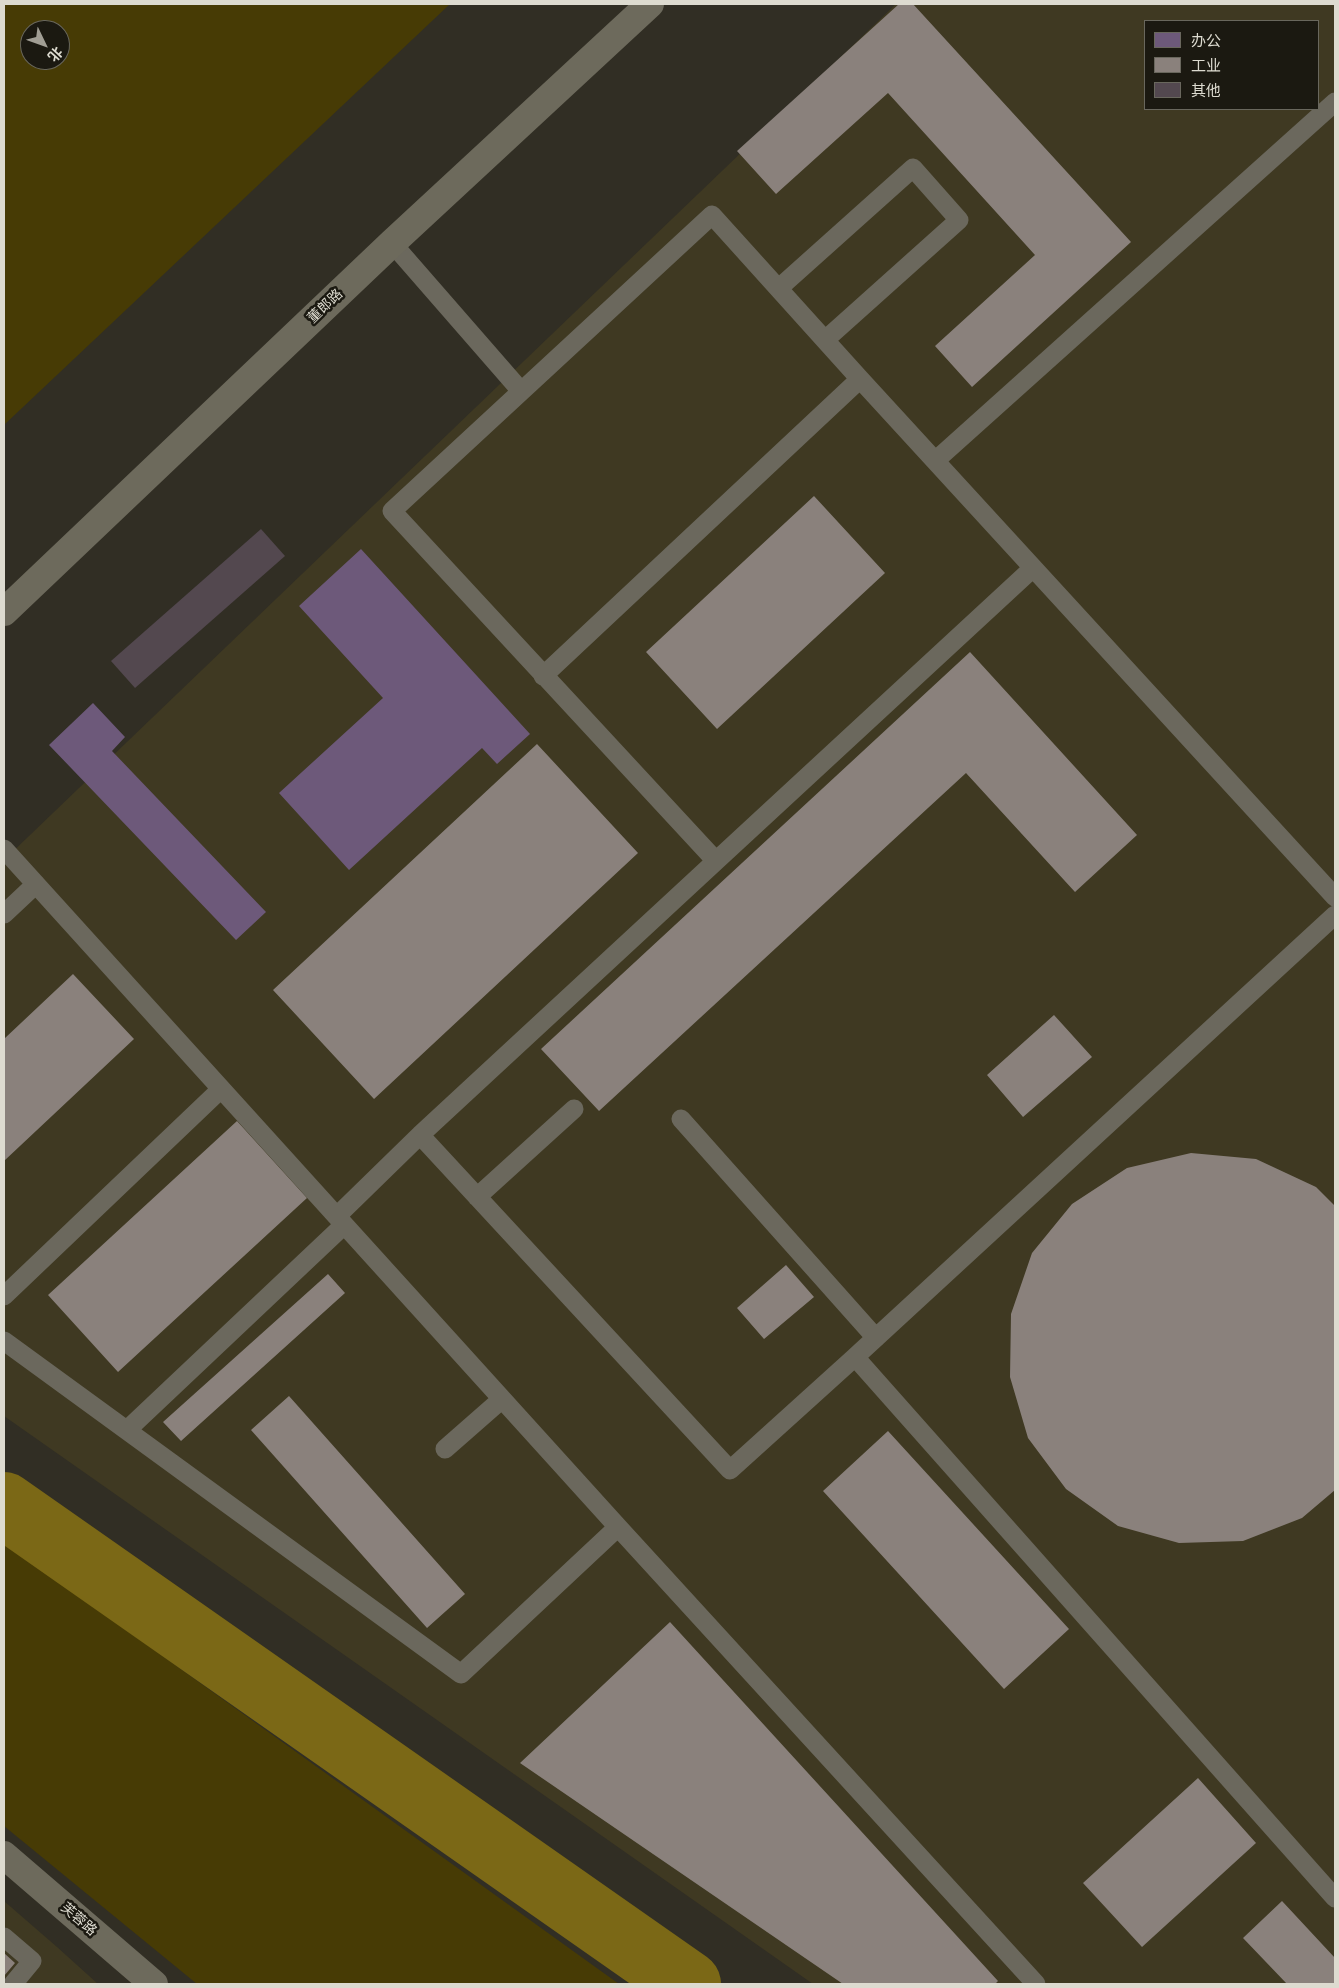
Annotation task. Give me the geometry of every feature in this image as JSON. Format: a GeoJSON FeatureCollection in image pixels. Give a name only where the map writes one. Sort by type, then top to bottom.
{"type":"FeatureCollection","features":[{"type":"Feature","properties":{"kind":"main road","name":"董郎路"},"geometry":{"type":"LineString","coordinates":[[4,612],[392,243],[650,4]]}},
{"type":"Feature","properties":{"kind":"main road","name":"芙蓉路"},"geometry":{"type":"LineString","coordinates":[[4,1855],[154,1984]]}},
{"type":"Feature","properties":{"kind":"lane"},"geometry":{"type":"LineString","coordinates":[[935,461],[1335,102]]}},
{"type":"Feature","properties":{"kind":"lane"},"geometry":{"type":"LineString","coordinates":[[779,288],[913,168],[960,220],[825,340]]}},
{"type":"Feature","properties":{"kind":"lane"},"geometry":{"type":"LineString","coordinates":[[716,862],[392,511],[712,214],[860,380],[1335,897]]}},
{"type":"Feature","properties":{"kind":"lane"},"geometry":{"type":"LineString","coordinates":[[392,243],[521,391]]}},
{"type":"Feature","properties":{"kind":"lane"},"geometry":{"type":"LineString","coordinates":[[543,676],[860,380]]}},
{"type":"Feature","properties":{"kind":"lane"},"geometry":{"type":"LineString","coordinates":[[126,1430],[340,1220],[420,1135],[1033,568]]}},
{"type":"Feature","properties":{"kind":"lane"},"geometry":{"type":"LineString","coordinates":[[4,848],[618,1527],[1036,1984]]}},
{"type":"Feature","properties":{"kind":"lane"},"geometry":{"type":"LineString","coordinates":[[4,914],[36,884]]}},
{"type":"Feature","properties":{"kind":"lane"},"geometry":{"type":"LineString","coordinates":[[420,1135],[730,1470],[1335,915]]}},
{"type":"Feature","properties":{"kind":"lane"},"geometry":{"type":"LineString","coordinates":[[4,1296],[221,1088]]}},
{"type":"Feature","properties":{"kind":"lane"},"geometry":{"type":"LineString","coordinates":[[477,1197],[574,1108]]}},
{"type":"Feature","properties":{"kind":"lane"},"geometry":{"type":"LineString","coordinates":[[680,1119],[876,1338]]}},
{"type":"Feature","properties":{"kind":"lane"},"geometry":{"type":"LineString","coordinates":[[4,1341],[461,1674],[618,1527]]}},
{"type":"Feature","properties":{"kind":"lane"},"geometry":{"type":"LineString","coordinates":[[855,1357],[1335,1898]]}},
{"type":"Feature","properties":{"kind":"lane"},"geometry":{"type":"LineString","coordinates":[[444,1449],[502,1399]]}},
{"type":"Feature","properties":{"kind":"lane"},"geometry":{"type":"LineString","coordinates":[[4,1937],[32,1961],[13,1984]]}},
{"type":"Feature","properties":{"kind":"shaded area"},"geometry":{"type":"Polygon","coordinates":[[[4,4],[450,4],[4,425],[4,4]]]}},
{"type":"Feature","properties":{"kind":"shaded area"},"geometry":{"type":"Polygon","coordinates":[[[896,4],[1335,4],[1335,1984],[813,1984],[4,1416],[4,860],[896,4]]]}},
{"type":"Feature","properties":{"kind":"shaded area"},"geometry":{"type":"Polygon","coordinates":[[[4,1542],[619,1984],[197,1984],[4,1826],[4,1542]]]}},
{"type":"Feature","properties":{"kind":"shaded area"},"geometry":{"type":"Polygon","coordinates":[[[4,1901],[57,1947],[98,1984],[4,1984],[4,1901]]]}},
{"type":"Feature","properties":{"kind":"building: 办公"},"geometry":{"type":"Polygon","coordinates":[[[361,549],[530,734],[497,764],[482,748],[349,870],[279,793],[383,698],[299,606],[361,549]]]}},
{"type":"Feature","properties":{"kind":"building: 办公"},"geometry":{"type":"Polygon","coordinates":[[[93,703],[125,737],[112,751],[266,912],[236,940],[49,745],[93,703]]]}},
{"type":"Feature","properties":{"kind":"building: 工业"},"geometry":{"type":"Polygon","coordinates":[[[899,4],[913,4],[1131,242],[972,387],[935,346],[1035,255],[888,93],[776,194],[737,151],[899,4]]]}},
{"type":"Feature","properties":{"kind":"building: 工业"},"geometry":{"type":"Polygon","coordinates":[[[814,496],[885,573],[717,729],[646,652],[814,496]]]}},
{"type":"Feature","properties":{"kind":"building: 工业"},"geometry":{"type":"Polygon","coordinates":[[[970,652],[1137,835],[1075,892],[966,773],[599,1111],[541,1049],[970,652]]]}},
{"type":"Feature","properties":{"kind":"building: 工业"},"geometry":{"type":"Polygon","coordinates":[[[537,744],[638,853],[374,1099],[273,990],[537,744]]]}},
{"type":"Feature","properties":{"kind":"building: 工业"},"geometry":{"type":"Polygon","coordinates":[[[73,974],[134,1039],[4,1161],[4,1039],[73,974]]]}},
{"type":"Feature","properties":{"kind":"building: 工业"},"geometry":{"type":"Polygon","coordinates":[[[1054,1015],[1092,1057],[1023,1117],[987,1075],[1054,1015]]]}},
{"type":"Feature","properties":{"kind":"building: 工业"},"geometry":{"type":"Polygon","coordinates":[[[237,1121],[307,1198],[118,1372],[48,1295],[237,1121]]]}},
{"type":"Feature","properties":{"kind":"building: 工业"},"geometry":{"type":"Polygon","coordinates":[[[1191,1153],[1256,1159],[1316,1187],[1335,1206],[1335,1490],[1302,1518],[1243,1541],[1179,1543],[1118,1526],[1066,1489],[1028,1438],[1010,1377],[1011,1314],[1032,1253],[1072,1204],[1127,1168],[1191,1153]]]}},
{"type":"Feature","properties":{"kind":"building: 工业"},"geometry":{"type":"Polygon","coordinates":[[[786,1265],[814,1297],[764,1339],[737,1308],[786,1265]]]}},
{"type":"Feature","properties":{"kind":"building: 工业"},"geometry":{"type":"Polygon","coordinates":[[[328,1274],[345,1293],[181,1441],[163,1422],[328,1274]]]}},
{"type":"Feature","properties":{"kind":"building: 工业"},"geometry":{"type":"Polygon","coordinates":[[[289,1396],[465,1594],[427,1628],[251,1430],[289,1396]]]}},
{"type":"Feature","properties":{"kind":"building: 工业"},"geometry":{"type":"Polygon","coordinates":[[[888,1431],[1069,1629],[1004,1689],[823,1491],[888,1431]]]}},
{"type":"Feature","properties":{"kind":"building: 工业"},"geometry":{"type":"Polygon","coordinates":[[[670,1622],[998,1981],[995,1984],[843,1984],[520,1763],[670,1622]]]}},
{"type":"Feature","properties":{"kind":"building: 工业"},"geometry":{"type":"Polygon","coordinates":[[[1198,1778],[1256,1843],[1142,1947],[1083,1883],[1198,1778]]]}},
{"type":"Feature","properties":{"kind":"building: 工业"},"geometry":{"type":"Polygon","coordinates":[[[1282,1901],[1335,1958],[1335,1984],[1287,1984],[1243,1938],[1282,1901]]]}},
{"type":"Feature","properties":{"kind":"building: 工业"},"geometry":{"type":"Polygon","coordinates":[[[4,1953],[15,1963],[4,1976],[4,1953]]]}},
{"type":"Feature","properties":{"kind":"building: 其他"},"geometry":{"type":"Polygon","coordinates":[[[261,529],[285,556],[135,688],[111,661],[261,529]]]}},
{"type":"Feature","properties":{"kind":"waterway"},"geometry":{"type":"LineString","coordinates":[[4,1505],[688,1984]]}}]}
